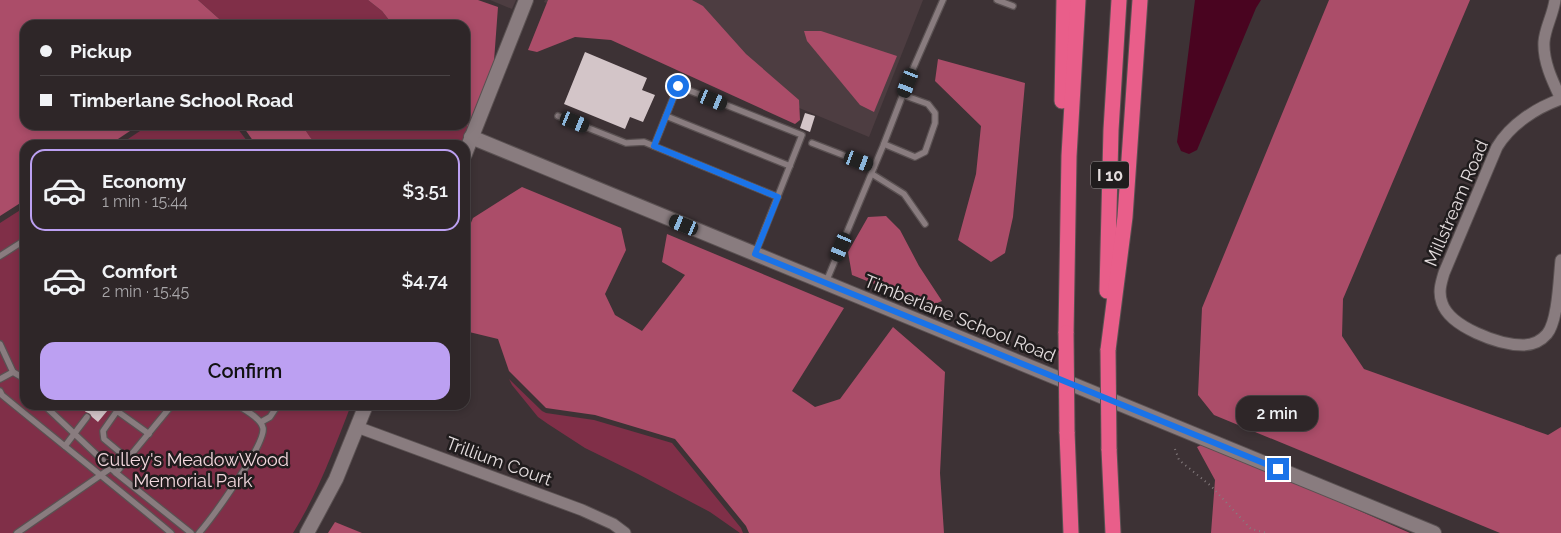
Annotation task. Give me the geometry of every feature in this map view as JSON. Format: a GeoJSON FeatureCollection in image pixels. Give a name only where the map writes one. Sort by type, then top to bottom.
{"type":"FeatureCollection","features":[{"type":"Feature","properties":{"kind":"highway"},"geometry":{"type":"LineString","coordinates":[[1064,0],[1062,128],[1066,245]]}},
{"type":"Feature","properties":{"kind":"highway","name":"I 10"},"geometry":{"type":"LineString","coordinates":[[1071,533],[1067,432],[1066,245],[1070,130],[1078,0]]}},
{"type":"Feature","properties":{"kind":"highway","name":"I 10"},"geometry":{"type":"LineString","coordinates":[[1112,533],[1108,350],[1109,201],[1119,0]]}},
{"type":"Feature","properties":{"kind":"highway"},"geometry":{"type":"LineString","coordinates":[[1108,350],[1125,217],[1140,0]]}},
{"type":"Feature","properties":{"kind":"street"},"geometry":{"type":"LineString","coordinates":[[470,140],[526,0]]}},
{"type":"Feature","properties":{"kind":"street","name":"Millstream Road"},"geometry":{"type":"LineString","coordinates":[[1554,0],[1554,9],[1544,42],[1545,58],[1561,99],[1527,116],[1503,137],[1497,147],[1444,273],[1440,287],[1442,305],[1457,323],[1468,329],[1508,343],[1532,344],[1541,340],[1552,326],[1559,287],[1561,260]]}},
{"type":"Feature","properties":{"kind":"street","name":"Timberlane School Road"},"geometry":{"type":"LineString","coordinates":[[471,137],[1434,533]]}},
{"type":"Feature","properties":{"kind":"street"},"geometry":{"type":"LineString","coordinates":[[307,533],[336,479],[364,410]]}},
{"type":"Feature","properties":{"kind":"street","name":"Trillium Court"},"geometry":{"type":"LineString","coordinates":[[357,427],[582,510],[613,524],[625,533]]}},
{"type":"Feature","properties":{"kind":"lane"},"geometry":{"type":"LineString","coordinates":[[826,283],[903,94],[944,0]]}},
{"type":"Feature","properties":{"kind":"lane"},"geometry":{"type":"LineString","coordinates":[[997,0],[1014,6]]}},
{"type":"Feature","properties":{"kind":"lane"},"geometry":{"type":"LineString","coordinates":[[654,146],[678,86],[802,135],[755,254]]}},
{"type":"Feature","properties":{"kind":"lane"},"geometry":{"type":"LineString","coordinates":[[884,144],[915,157],[925,152],[935,123],[935,112],[928,104],[903,94]]}},
{"type":"Feature","properties":{"kind":"lane"},"geometry":{"type":"LineString","coordinates":[[558,116],[626,143],[644,142],[778,197]]}},
{"type":"Feature","properties":{"kind":"lane"},"geometry":{"type":"LineString","coordinates":[[666,116],[790,166]]}},
{"type":"Feature","properties":{"kind":"lane"},"geometry":{"type":"LineString","coordinates":[[812,143],[874,167]]}},
{"type":"Feature","properties":{"kind":"lane"},"geometry":{"type":"LineString","coordinates":[[872,174],[904,194],[925,224]]}},
{"type":"Feature","properties":{"kind":"lane"},"geometry":{"type":"LineString","coordinates":[[0,256],[20,243]]}},
{"type":"Feature","properties":{"kind":"lane"},"geometry":{"type":"LineString","coordinates":[[0,344],[12,372],[20,376]]}},
{"type":"Feature","properties":{"kind":"lane"},"geometry":{"type":"LineString","coordinates":[[0,379],[12,372]]}},
{"type":"Feature","properties":{"kind":"lane"},"geometry":{"type":"LineString","coordinates":[[0,392],[20,410]]}},
{"type":"Feature","properties":{"kind":"lane"},"geometry":{"type":"LineString","coordinates":[[21,410],[171,533]]}},
{"type":"Feature","properties":{"kind":"lane"},"geometry":{"type":"LineString","coordinates":[[49,410],[116,473],[190,533]]}},
{"type":"Feature","properties":{"kind":"lane"},"geometry":{"type":"LineString","coordinates":[[116,473],[168,410]]}},
{"type":"Feature","properties":{"kind":"lane"},"geometry":{"type":"LineString","coordinates":[[200,533],[232,488],[262,437],[263,428],[260,422],[244,410]]}},
{"type":"Feature","properties":{"kind":"lane"},"geometry":{"type":"LineString","coordinates":[[260,422],[270,417],[275,410]]}},
{"type":"Feature","properties":{"kind":"lane"},"geometry":{"type":"LineString","coordinates":[[128,459],[104,439],[102,431],[117,411],[148,434]]}},
{"type":"Feature","properties":{"kind":"lane"},"geometry":{"type":"LineString","coordinates":[[65,446],[87,417]]}},
{"type":"Feature","properties":{"kind":"lane"},"geometry":{"type":"LineString","coordinates":[[17,533],[111,468]]}},
{"type":"Feature","properties":{"kind":"path"},"geometry":{"type":"LineString","coordinates":[[1175,449],[1179,460],[1211,486],[1251,529],[1267,533]]}},
{"type":"Feature","properties":{"kind":"shaded area"},"geometry":{"type":"Polygon","coordinates":[[[0,0],[198,0],[220,20],[20,20],[20,130],[132,130],[116,140],[20,140],[20,203],[0,216],[0,0]]]}},
{"type":"Feature","properties":{"kind":"shaded area"},"geometry":{"type":"Polygon","coordinates":[[[368,0],[478,0],[498,7],[494,61],[470,122],[470,20],[389,20],[382,11],[368,0]]]}},
{"type":"Feature","properties":{"kind":"shaded area"},"geometry":{"type":"Polygon","coordinates":[[[490,0],[516,0],[512,9],[490,0]]]}},
{"type":"Feature","properties":{"kind":"shaded area"},"geometry":{"type":"Polygon","coordinates":[[[545,0],[923,0],[869,137],[544,2],[545,0]]]}},
{"type":"Feature","properties":{"kind":"shaded area"},"geometry":{"type":"Polygon","coordinates":[[[548,0],[692,0],[703,6],[746,54],[799,100],[800,120],[795,124],[611,40],[575,37],[537,52],[528,50],[548,0]]]}},
{"type":"Feature","properties":{"kind":"shaded area"},"geometry":{"type":"Polygon","coordinates":[[[1195,0],[1261,0],[1197,150],[1189,154],[1181,151],[1177,142],[1195,0]]]}},
{"type":"Feature","properties":{"kind":"shaded area"},"geometry":{"type":"Polygon","coordinates":[[[1329,0],[1470,0],[1343,299],[1342,336],[1364,369],[1548,435],[1561,427],[1561,533],[1500,533],[1214,415],[1198,395],[1202,308],[1329,0]]]}},
{"type":"Feature","properties":{"kind":"shaded area"},"geometry":{"type":"Polygon","coordinates":[[[804,31],[821,31],[897,56],[874,112],[860,105],[807,41],[804,31]]]}},
{"type":"Feature","properties":{"kind":"shaded area"},"geometry":{"type":"Polygon","coordinates":[[[938,59],[1025,83],[1013,217],[1005,253],[991,262],[958,240],[976,174],[981,126],[935,81],[938,59]]]}},
{"type":"Feature","properties":{"kind":"shaded area"},"geometry":{"type":"Polygon","coordinates":[[[246,130],[305,130],[313,140],[252,140],[246,130]]]}},
{"type":"Feature","properties":{"kind":"shaded area"},"geometry":{"type":"Polygon","coordinates":[[[522,187],[621,228],[626,250],[605,294],[615,315],[642,331],[685,275],[662,262],[667,234],[844,308],[792,391],[815,407],[840,399],[893,327],[945,372],[940,473],[944,533],[749,533],[746,526],[675,439],[595,415],[546,408],[509,371],[498,339],[470,332],[470,225],[473,218],[522,187]]]}},
{"type":"Feature","properties":{"kind":"shaded area"},"geometry":{"type":"Polygon","coordinates":[[[886,216],[900,230],[919,266],[942,301],[930,306],[852,275],[848,252],[868,217],[886,216]]]}},
{"type":"Feature","properties":{"kind":"shaded area"},"geometry":{"type":"Polygon","coordinates":[[[1205,443],[1410,533],[1211,533],[1215,480],[1197,447],[1205,443]]]}},
{"type":"Feature","properties":{"kind":"shaded area"},"geometry":{"type":"Polygon","coordinates":[[[335,522],[362,533],[328,533],[335,522]]]}},
{"type":"Feature","properties":{"kind":"green space"},"geometry":{"type":"Polygon","coordinates":[[[198,0],[368,0],[382,11],[389,20],[220,20],[198,0]]]}},
{"type":"Feature","properties":{"kind":"green space"},"geometry":{"type":"Polygon","coordinates":[[[142,130],[239,130],[246,140],[126,140],[142,130]]]}},
{"type":"Feature","properties":{"kind":"green space"},"geometry":{"type":"Polygon","coordinates":[[[305,130],[467,130],[463,140],[313,140],[305,130]]]}},
{"type":"Feature","properties":{"kind":"green space","name":"Culley's MeadowWood Memorial Park"},"geometry":{"type":"Polygon","coordinates":[[[20,210],[20,410],[349,410],[318,487],[293,533],[0,533],[0,223],[20,210]]]}},
{"type":"Feature","properties":{"kind":"green space"},"geometry":{"type":"Polygon","coordinates":[[[509,379],[546,413],[594,420],[672,443],[741,528],[743,533],[740,533],[710,512],[585,448],[548,424],[538,417],[509,379]]]}},
{"type":"Feature","properties":{"kind":"building"},"geometry":{"type":"Polygon","coordinates":[[[585,52],[647,78],[642,90],[655,95],[643,122],[630,117],[625,129],[564,104],[585,52]]]}},
{"type":"Feature","properties":{"kind":"building"},"geometry":{"type":"Polygon","coordinates":[[[805,113],[815,116],[810,132],[800,128],[805,113]]]}},
{"type":"Feature","properties":{"kind":"building"},"geometry":{"type":"Polygon","coordinates":[[[83,410],[108,410],[98,422],[83,410]]]}},
{"type":"Feature","properties":{"kind":"route"},"geometry":{"type":"LineString","coordinates":[[678,86],[654,146],[778,197],[755,254],[1278,469]]}}]}
